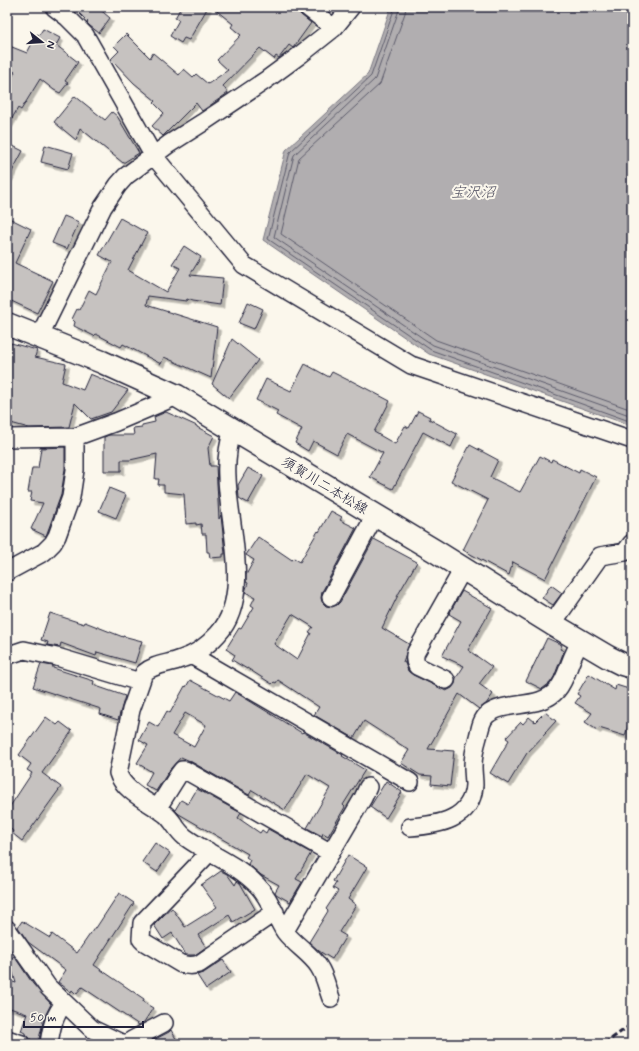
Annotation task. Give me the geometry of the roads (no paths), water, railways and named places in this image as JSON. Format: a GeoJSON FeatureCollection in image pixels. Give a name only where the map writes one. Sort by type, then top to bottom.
{"type":"FeatureCollection","features":[{"type":"Feature","properties":{"kind":"main road","name":"須賀川二本松線"},"geometry":{"type":"LineString","coordinates":[[7,324],[102,362],[177,396],[552,624],[608,657],[632,667]]}},
{"type":"Feature","properties":{"kind":"street"},"geometry":{"type":"LineString","coordinates":[[54,7],[67,17],[85,35],[153,155],[244,265],[411,365],[632,440]]}},
{"type":"Feature","properties":{"kind":"street"},"geometry":{"type":"LineString","coordinates":[[307,7],[334,28]]}},
{"type":"Feature","properties":{"kind":"street"},"geometry":{"type":"LineString","coordinates":[[39,337],[103,207],[126,176],[169,144],[182,137],[266,80],[334,28],[351,7]]}},
{"type":"Feature","properties":{"kind":"street"},"geometry":{"type":"LineString","coordinates":[[7,438],[75,437],[116,422],[177,396]]}},
{"type":"Feature","properties":{"kind":"street"},"geometry":{"type":"LineString","coordinates":[[233,429],[227,459],[226,479],[235,543],[236,578],[234,605],[219,633],[210,642],[191,655],[148,669],[144,673],[140,682],[126,733],[118,773],[119,779],[127,788],[157,808],[173,822],[180,833],[240,870],[258,886],[269,900],[285,931],[296,945],[319,966],[332,998]]}},
{"type":"Feature","properties":{"kind":"street"},"geometry":{"type":"LineString","coordinates":[[7,572],[44,552],[53,543],[57,536],[71,497],[75,470],[75,437]]}},
{"type":"Feature","properties":{"kind":"street"},"geometry":{"type":"LineString","coordinates":[[331,596],[375,515]]}},
{"type":"Feature","properties":{"kind":"street"},"geometry":{"type":"LineString","coordinates":[[552,624],[600,556],[625,552],[632,543]]}},
{"type":"Feature","properties":{"kind":"street"},"geometry":{"type":"LineString","coordinates":[[446,680],[417,666],[414,656],[463,569]]}},
{"type":"Feature","properties":{"kind":"street"},"geometry":{"type":"LineString","coordinates":[[410,827],[431,825],[454,818],[469,803],[474,784],[474,753],[482,722],[487,715],[500,709],[544,700],[551,695],[563,682],[581,641]]}},
{"type":"Feature","properties":{"kind":"street"},"geometry":{"type":"LineString","coordinates":[[9,654],[24,650],[57,657],[140,682]]}},
{"type":"Feature","properties":{"kind":"street"},"geometry":{"type":"LineString","coordinates":[[191,655],[410,782]]}},
{"type":"Feature","properties":{"kind":"street"},"geometry":{"type":"LineString","coordinates":[[157,808],[179,774],[182,770],[185,770],[331,853]]}},
{"type":"Feature","properties":{"kind":"street"},"geometry":{"type":"LineString","coordinates":[[285,931],[368,787]]}},
{"type":"Feature","properties":{"kind":"street"},"geometry":{"type":"LineString","coordinates":[[208,851],[204,858],[142,923],[141,939],[144,942],[181,964],[194,966],[275,912]]}},
{"type":"Feature","properties":{"kind":"street"},"geometry":{"type":"LineString","coordinates":[[7,930],[12,950],[92,1029],[119,1042],[130,1044],[132,1040],[164,1023]]}},
{"type":"Feature","properties":{"kind":"street"},"geometry":{"type":"LineString","coordinates":[[50,1044],[51,1030],[55,1018],[59,1009],[65,1003]]}},
{"type":"Feature","properties":{"kind":"street"},"geometry":{"type":"LineString","coordinates":[[7,1039],[22,1044]]}},
{"type":"Feature","properties":{"kind":"water","name":"宝沢沼"},"geometry":{"type":"Polygon","coordinates":[[[391,7],[632,7],[632,426],[429,354],[263,240],[286,150],[368,74],[391,7]]]}},
{"type":"Feature","properties":{"kind":"railway"},"geometry":{"type":"LineString","coordinates":[[604,1044],[632,1024]]}}]}
